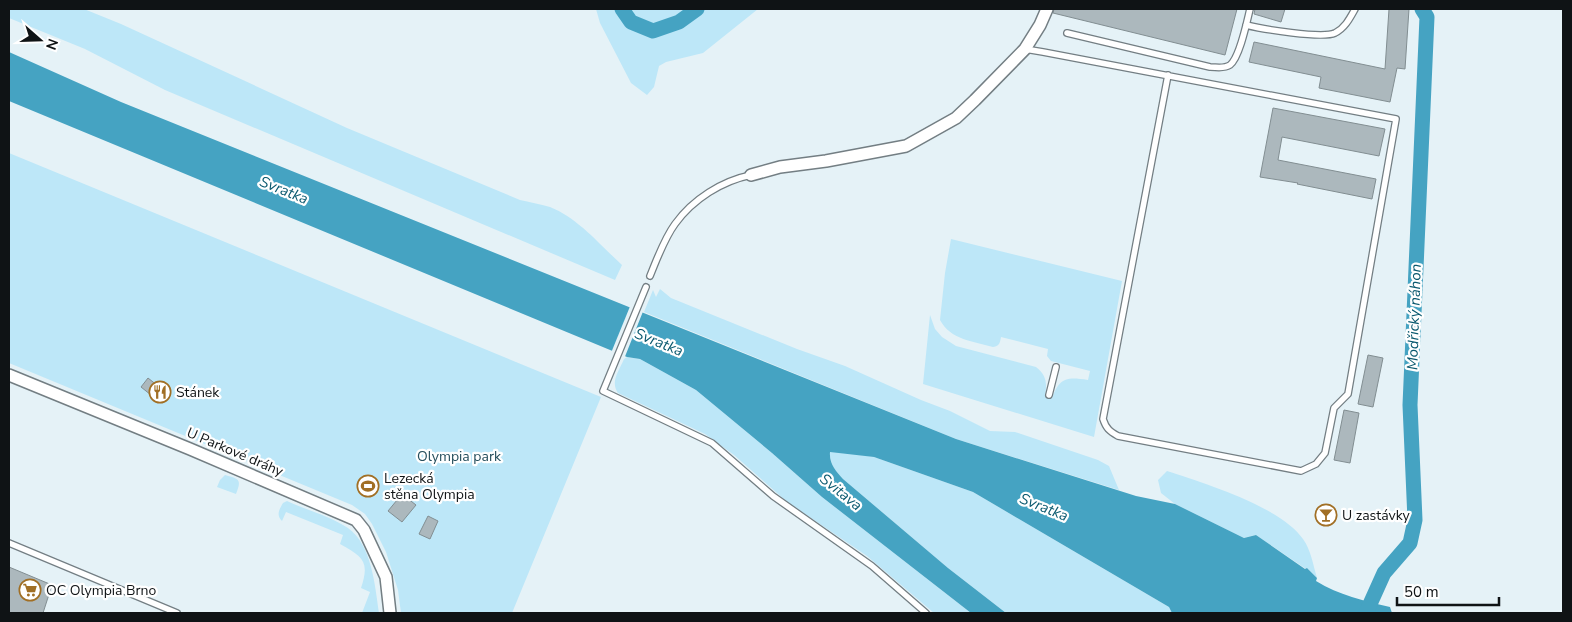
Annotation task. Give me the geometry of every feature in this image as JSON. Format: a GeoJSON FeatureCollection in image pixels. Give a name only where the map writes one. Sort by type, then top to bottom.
{"type":"FeatureCollection","features":[{"type":"Feature","properties":{"kind":"street"},"geometry":{"type":"LineString","coordinates":[[751,175],[780,167],[826,161],[906,146],[956,118],[1025,50],[1047,9]]}},
{"type":"Feature","properties":{"kind":"street","name":"U Parkové dráhy"},"geometry":{"type":"LineString","coordinates":[[9,375],[190,449],[356,520],[364,530],[386,577],[390,613]]}},
{"type":"Feature","properties":{"kind":"lane"},"geometry":{"type":"LineString","coordinates":[[1067,33],[1210,67],[1224,67],[1232,63],[1250,9]]}},
{"type":"Feature","properties":{"kind":"lane"},"geometry":{"type":"LineString","coordinates":[[1246,25],[1262,29],[1306,34],[1334,34],[1346,24],[1355,9]]}},
{"type":"Feature","properties":{"kind":"lane"},"geometry":{"type":"LineString","coordinates":[[1025,50],[1168,75],[1396,119],[1348,394],[1334,408],[1325,453],[1316,464],[1301,471],[1118,436],[1110,432],[1103,419],[1168,75]]}},
{"type":"Feature","properties":{"kind":"lane"},"geometry":{"type":"LineString","coordinates":[[650,276],[674,225],[690,207],[699,199],[726,184],[751,175]]}},
{"type":"Feature","properties":{"kind":"lane"},"geometry":{"type":"LineString","coordinates":[[646,287],[603,391],[712,443],[773,496],[872,566],[926,613]]}},
{"type":"Feature","properties":{"kind":"lane"},"geometry":{"type":"LineString","coordinates":[[1048,395],[1056,367]]}},
{"type":"Feature","properties":{"kind":"lane"},"geometry":{"type":"LineString","coordinates":[[9,544],[177,613]]}},
{"type":"Feature","properties":{"kind":"green space"},"geometry":{"type":"Polygon","coordinates":[[[9,9],[84,9],[121,24],[347,128],[520,200],[550,207],[579,225],[622,265],[615,280],[165,90],[85,49],[9,18],[9,9]]]}},
{"type":"Feature","properties":{"kind":"green space"},"geometry":{"type":"Polygon","coordinates":[[[596,9],[758,9],[703,53],[666,62],[659,66],[654,87],[647,95],[631,83],[600,23],[596,9]]]}},
{"type":"Feature","properties":{"kind":"green space","name":"Olympia park"},"geometry":{"type":"Polygon","coordinates":[[[9,153],[601,397],[512,613],[401,613],[398,590],[386,552],[365,514],[352,505],[9,363],[9,153]]]}},
{"type":"Feature","properties":{"kind":"green space"},"geometry":{"type":"Polygon","coordinates":[[[951,239],[1122,281],[1094,437],[923,384],[930,315],[935,329],[942,337],[956,346],[1036,367],[1045,380],[1045,397],[1052,398],[1058,386],[1065,380],[1088,380],[1090,371],[1051,361],[1047,356],[1048,349],[1001,337],[998,345],[993,347],[963,339],[950,332],[940,320],[951,239]]]}},
{"type":"Feature","properties":{"kind":"green space"},"geometry":{"type":"Polygon","coordinates":[[[660,289],[671,298],[797,349],[845,366],[950,411],[990,431],[1015,432],[1098,460],[1109,466],[1119,490],[956,439],[644,312],[653,290],[656,297],[660,289]]]}},
{"type":"Feature","properties":{"kind":"green space"},"geometry":{"type":"Polygon","coordinates":[[[627,357],[640,359],[696,390],[822,497],[971,613],[934,613],[867,556],[786,501],[734,455],[705,434],[618,393],[615,381],[624,359],[627,357]]]}},
{"type":"Feature","properties":{"kind":"green space"},"geometry":{"type":"Polygon","coordinates":[[[835,451],[874,457],[973,492],[1169,607],[1172,613],[1006,613],[948,568],[843,479],[831,460],[830,452],[835,451]]]}},
{"type":"Feature","properties":{"kind":"green space"},"geometry":{"type":"Polygon","coordinates":[[[1167,471],[1220,489],[1278,517],[1292,527],[1306,543],[1317,578],[1307,568],[1256,535],[1244,538],[1175,504],[1161,493],[1158,480],[1167,471]]]}},
{"type":"Feature","properties":{"kind":"green space"},"geometry":{"type":"Polygon","coordinates":[[[225,475],[238,480],[239,485],[236,494],[217,487],[225,475]]]}},
{"type":"Feature","properties":{"kind":"green space"},"geometry":{"type":"Polygon","coordinates":[[[287,501],[334,520],[356,535],[371,567],[379,613],[362,613],[370,592],[361,588],[365,572],[364,566],[359,557],[340,544],[343,535],[286,512],[282,521],[279,517],[280,508],[287,501]]]}},
{"type":"Feature","properties":{"kind":"water"},"geometry":{"type":"Polygon","coordinates":[[[9,52],[121,102],[956,439],[1136,496],[1175,504],[1244,538],[1256,535],[1305,569],[1307,568],[1317,578],[1316,581],[1343,594],[1390,607],[1392,613],[1172,613],[1169,607],[973,492],[874,457],[830,452],[832,464],[843,479],[948,568],[1006,613],[971,613],[822,497],[696,390],[640,359],[627,357],[9,101],[9,52]]]}},
{"type":"Feature","properties":{"kind":"pier"},"geometry":{"type":"Polygon","coordinates":[[[631,304],[644,309],[624,359],[611,353],[631,304]]]}},
{"type":"Feature","properties":{"kind":"building"},"geometry":{"type":"Polygon","coordinates":[[[1054,9],[1237,9],[1225,55],[1053,13],[1054,9]]]}},
{"type":"Feature","properties":{"kind":"building"},"geometry":{"type":"Polygon","coordinates":[[[1255,9],[1285,9],[1281,22],[1254,14],[1255,9]]]}},
{"type":"Feature","properties":{"kind":"building"},"geometry":{"type":"Polygon","coordinates":[[[1389,9],[1409,9],[1405,69],[1397,68],[1390,102],[1319,88],[1321,77],[1249,62],[1254,42],[1385,69],[1389,9]]]}},
{"type":"Feature","properties":{"kind":"building"},"geometry":{"type":"Polygon","coordinates":[[[1273,108],[1385,129],[1379,156],[1282,137],[1278,160],[1376,179],[1372,199],[1260,177],[1273,108]]]}},
{"type":"Feature","properties":{"kind":"building"},"geometry":{"type":"Polygon","coordinates":[[[1368,355],[1383,358],[1373,407],[1358,404],[1368,355]]]}},
{"type":"Feature","properties":{"kind":"building"},"geometry":{"type":"Polygon","coordinates":[[[148,378],[168,394],[161,403],[141,387],[148,378]]]}},
{"type":"Feature","properties":{"kind":"building"},"geometry":{"type":"Polygon","coordinates":[[[1344,410],[1359,413],[1350,463],[1334,460],[1344,410]]]}},
{"type":"Feature","properties":{"kind":"building"},"geometry":{"type":"Polygon","coordinates":[[[402,494],[416,505],[402,522],[388,511],[402,494]]]}},
{"type":"Feature","properties":{"kind":"building"},"geometry":{"type":"Polygon","coordinates":[[[428,516],[438,521],[430,539],[419,534],[428,516]]]}},
{"type":"Feature","properties":{"kind":"building","name":"OC Olympia Brno"},"geometry":{"type":"Polygon","coordinates":[[[9,567],[52,585],[43,613],[9,613],[9,567]]]}},
{"type":"Feature","properties":{"kind":"waterway","name":"Modřický náhon"},"geometry":{"type":"LineString","coordinates":[[622,9],[631,22],[653,31],[679,22],[697,9]]}},
{"type":"Feature","properties":{"kind":"waterway","name":"Modřický náhon"},"geometry":{"type":"LineString","coordinates":[[1366,613],[1384,573],[1410,543],[1415,520],[1410,405],[1427,17],[1422,9]]}},
{"type":"Feature","properties":{"kind":"place","name":"Stánek"},"geometry":{"type":"Point","coordinates":[160,392]}},
{"type":"Feature","properties":{"kind":"place","name":"Lezecká stěna Olympia"},"geometry":{"type":"Point","coordinates":[368,486]}},
{"type":"Feature","properties":{"kind":"place","name":"U zastávky"},"geometry":{"type":"Point","coordinates":[1326,515]}},
{"type":"Feature","properties":{"kind":"place","name":"OC Olympia Brno"},"geometry":{"type":"Point","coordinates":[30,590]}},
{"type":"Feature","properties":{"kind":"water label","name":"Svratka"},"geometry":{"type":"Point","coordinates":[284,190]}},
{"type":"Feature","properties":{"kind":"water label","name":"Svratka"},"geometry":{"type":"Point","coordinates":[659,342]}},
{"type":"Feature","properties":{"kind":"water label","name":"Svitava"},"geometry":{"type":"Point","coordinates":[841,492]}},
{"type":"Feature","properties":{"kind":"water label","name":"Svratka"},"geometry":{"type":"Point","coordinates":[1044,507]}}]}
